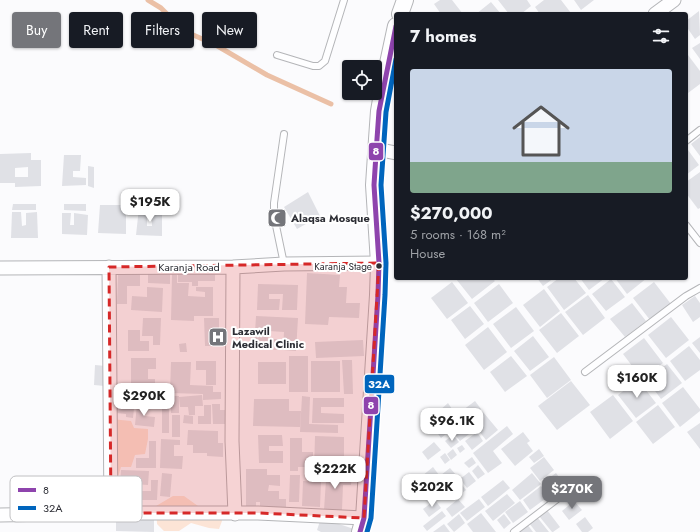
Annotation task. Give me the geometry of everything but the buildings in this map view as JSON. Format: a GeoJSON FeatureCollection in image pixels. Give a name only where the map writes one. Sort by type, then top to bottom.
{"type":"FeatureCollection","features":[{"type":"Feature","properties":{"kind":"street"},"geometry":{"type":"LineString","coordinates":[[401,12],[404,0]]}},
{"type":"Feature","properties":{"kind":"street"},"geometry":{"type":"LineString","coordinates":[[658,12],[674,0]]}},
{"type":"Feature","properties":{"kind":"street"},"geometry":{"type":"LineString","coordinates":[[142,513],[258,513],[362,525],[378,303],[379,263],[374,185],[376,150],[382,89],[394,34]]}},
{"type":"Feature","properties":{"kind":"street"},"geometry":{"type":"LineString","coordinates":[[376,150],[394,153]]}},
{"type":"Feature","properties":{"kind":"street","name":"Karanja Road"},"geometry":{"type":"LineString","coordinates":[[0,268],[233,267],[284,264],[379,263]]}},
{"type":"Feature","properties":{"kind":"street"},"geometry":{"type":"LineString","coordinates":[[108,267],[110,476]]}},
{"type":"Feature","properties":{"kind":"street"},"geometry":{"type":"LineString","coordinates":[[233,267],[232,440],[235,514]]}},
{"type":"Feature","properties":{"kind":"street"},"geometry":{"type":"LineString","coordinates":[[0,515],[10,515]]}},
{"type":"Feature","properties":{"kind":"lane"},"geometry":{"type":"LineString","coordinates":[[277,55],[313,66],[319,66],[325,61],[344,0]]}},
{"type":"Feature","properties":{"kind":"lane"},"geometry":{"type":"LineString","coordinates":[[688,139],[700,130]]}},
{"type":"Feature","properties":{"kind":"lane"},"geometry":{"type":"LineString","coordinates":[[284,134],[274,203],[274,216],[284,264]]}},
{"type":"Feature","properties":{"kind":"lane"},"geometry":{"type":"LineString","coordinates":[[688,228],[700,243]]}},
{"type":"Feature","properties":{"kind":"lane"},"geometry":{"type":"LineString","coordinates":[[585,372],[686,296],[700,288]]}},
{"type":"Feature","properties":{"kind":"lane"},"geometry":{"type":"LineString","coordinates":[[514,532],[569,490]]}},
{"type":"Feature","properties":{"kind":"highlighted area"},"geometry":{"type":"Polygon","coordinates":[[[379,263],[364,518],[258,513],[111,513],[109,267],[379,263]]]}},
{"type":"Feature","properties":{"kind":"shaded area"},"geometry":{"type":"Polygon","coordinates":[[[111,419],[131,421],[134,428],[148,429],[145,454],[135,455],[131,467],[121,467],[118,476],[115,476],[111,419]]]}},
{"type":"Feature","properties":{"kind":"shaded area"},"geometry":{"type":"Polygon","coordinates":[[[173,496],[184,496],[205,511],[219,506],[222,521],[219,529],[191,523],[179,531],[164,531],[157,524],[156,506],[173,496]]]}},
{"type":"Feature","properties":{"kind":"waterway"},"geometry":{"type":"LineString","coordinates":[[148,0],[161,8],[184,31],[214,44],[267,75],[331,104]]}},
{"type":"Feature","properties":{"kind":"transit line","name":"8"},"geometry":{"type":"LineString","coordinates":[[360,532],[364,518],[378,295],[379,263],[374,185],[377,139],[379,111],[394,36]]}},
{"type":"Feature","properties":{"kind":"transit line","name":"32A"},"geometry":{"type":"LineString","coordinates":[[367,532],[371,518],[385,295],[386,263],[381,185],[386,112],[394,70]]}},
{"type":"Feature","properties":{"kind":"place","name":"Alaqsa Mosque"},"geometry":{"type":"Point","coordinates":[277,218]}},
{"type":"Feature","properties":{"kind":"place","name":"Karanja Stage"},"geometry":{"type":"Point","coordinates":[379,266]}},
{"type":"Feature","properties":{"kind":"place","name":"Lazawil Medical Clinic"},"geometry":{"type":"Point","coordinates":[218,337]}}]}
